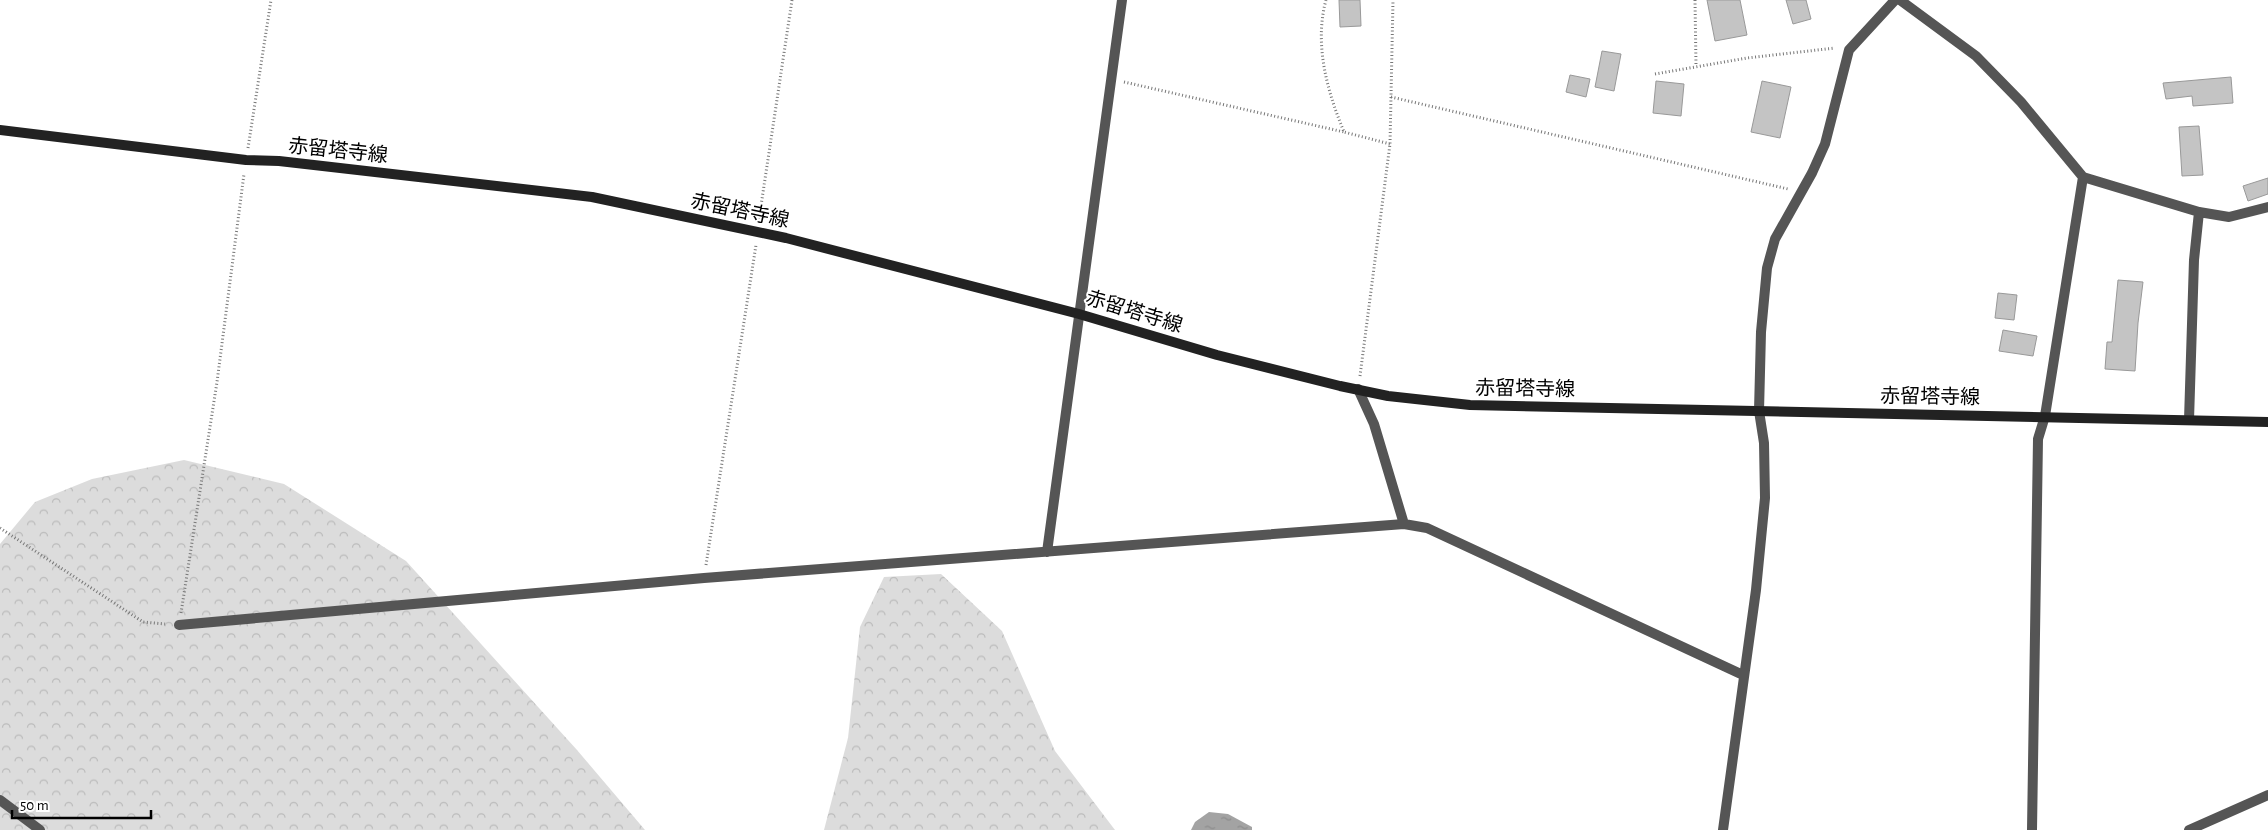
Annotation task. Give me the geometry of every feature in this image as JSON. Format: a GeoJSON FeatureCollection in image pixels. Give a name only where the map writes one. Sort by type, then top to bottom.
{"type":"FeatureCollection","features":[{"type":"Feature","properties":{"kind":"main road","name":"赤留塔寺線"},"geometry":{"type":"LineString","coordinates":[[0,130],[246,160],[279,161],[592,197],[786,238],[1079,314],[1217,356],[1388,396],[1470,405],[2268,422]]}},
{"type":"Feature","properties":{"kind":"street"},"geometry":{"type":"LineString","coordinates":[[1046,552],[1122,0]]}},
{"type":"Feature","properties":{"kind":"street"},"geometry":{"type":"LineString","coordinates":[[1723,830],[1756,590],[1765,498],[1764,443],[1759,411],[1761,332],[1767,268],[1775,239],[1812,173],[1825,144],[1849,50],[1895,0]]}},
{"type":"Feature","properties":{"kind":"street"},"geometry":{"type":"LineString","coordinates":[[1900,0],[1948,33],[1976,56],[2021,102],[2082,177],[2198,212],[2229,216],[2268,208]]}},
{"type":"Feature","properties":{"kind":"street"},"geometry":{"type":"LineString","coordinates":[[2032,830],[2038,439],[2045,416],[2082,177]]}},
{"type":"Feature","properties":{"kind":"street"},"geometry":{"type":"LineString","coordinates":[[2189,420],[2194,260],[2198,212]]}},
{"type":"Feature","properties":{"kind":"street"},"geometry":{"type":"LineString","coordinates":[[1358,389],[1374,424],[1404,524]]}},
{"type":"Feature","properties":{"kind":"street"},"geometry":{"type":"LineString","coordinates":[[179,625],[704,578],[1404,524],[1427,528],[1743,675]]}},
{"type":"Feature","properties":{"kind":"street"},"geometry":{"type":"LineString","coordinates":[[2190,830],[2268,796]]}},
{"type":"Feature","properties":{"kind":"street"},"geometry":{"type":"LineString","coordinates":[[0,800],[40,830]]}},
{"type":"Feature","properties":{"kind":"path"},"geometry":{"type":"LineString","coordinates":[[0,528],[143,622],[179,625],[217,382],[246,160],[270,0]]}},
{"type":"Feature","properties":{"kind":"path"},"geometry":{"type":"LineString","coordinates":[[704,578],[792,0]]}},
{"type":"Feature","properties":{"kind":"path"},"geometry":{"type":"LineString","coordinates":[[1326,0],[1321,29],[1324,68],[1335,110],[1344,132]]}},
{"type":"Feature","properties":{"kind":"path"},"geometry":{"type":"LineString","coordinates":[[1358,389],[1390,144],[1393,0]]}},
{"type":"Feature","properties":{"kind":"path"},"geometry":{"type":"LineString","coordinates":[[1695,0],[1696,66]]}},
{"type":"Feature","properties":{"kind":"path"},"geometry":{"type":"LineString","coordinates":[[1655,74],[1747,58],[1841,47],[1860,36]]}},
{"type":"Feature","properties":{"kind":"path"},"geometry":{"type":"LineString","coordinates":[[1111,79],[1390,144]]}},
{"type":"Feature","properties":{"kind":"path"},"geometry":{"type":"LineString","coordinates":[[1391,97],[1800,192]]}},
{"type":"Feature","properties":{"kind":"green space"},"geometry":{"type":"Polygon","coordinates":[[[184,460],[284,484],[406,561],[577,750],[645,830],[0,830],[0,544],[35,502],[92,479],[184,460]]]}},
{"type":"Feature","properties":{"kind":"green space"},"geometry":{"type":"Polygon","coordinates":[[[941,574],[1002,631],[1055,751],[1115,830],[824,830],[848,738],[860,627],[884,577],[941,574]]]}},
{"type":"Feature","properties":{"kind":"water"},"geometry":{"type":"Polygon","coordinates":[[[1209,812],[1228,814],[1252,827],[1252,830],[1191,830],[1195,822],[1209,812]]]}},
{"type":"Feature","properties":{"kind":"building"},"geometry":{"type":"Polygon","coordinates":[[[1339,0],[1360,0],[1361,26],[1340,27],[1339,0]]]}},
{"type":"Feature","properties":{"kind":"building"},"geometry":{"type":"Polygon","coordinates":[[[1707,0],[1740,0],[1747,35],[1715,41],[1707,0]]]}},
{"type":"Feature","properties":{"kind":"building"},"geometry":{"type":"Polygon","coordinates":[[[1786,0],[1806,0],[1811,19],[1793,24],[1786,0]]]}},
{"type":"Feature","properties":{"kind":"building"},"geometry":{"type":"Polygon","coordinates":[[[1602,51],[1621,54],[1614,91],[1595,87],[1602,51]]]}},
{"type":"Feature","properties":{"kind":"building"},"geometry":{"type":"Polygon","coordinates":[[[1570,75],[1590,79],[1586,97],[1566,92],[1570,75]]]}},
{"type":"Feature","properties":{"kind":"building"},"geometry":{"type":"Polygon","coordinates":[[[2231,77],[2233,103],[2193,106],[2192,96],[2166,99],[2163,83],[2231,77]]]}},
{"type":"Feature","properties":{"kind":"building"},"geometry":{"type":"Polygon","coordinates":[[[1656,81],[1684,84],[1681,116],[1653,113],[1656,81]]]}},
{"type":"Feature","properties":{"kind":"building"},"geometry":{"type":"Polygon","coordinates":[[[1762,81],[1791,87],[1780,138],[1751,132],[1762,81]]]}},
{"type":"Feature","properties":{"kind":"building"},"geometry":{"type":"Polygon","coordinates":[[[2199,126],[2203,175],[2182,176],[2179,127],[2199,126]]]}},
{"type":"Feature","properties":{"kind":"building"},"geometry":{"type":"Polygon","coordinates":[[[2268,178],[2268,194],[2248,201],[2243,186],[2268,178]]]}},
{"type":"Feature","properties":{"kind":"building"},"geometry":{"type":"Polygon","coordinates":[[[2118,280],[2143,282],[2135,371],[2105,369],[2107,342],[2112,342],[2118,280]]]}},
{"type":"Feature","properties":{"kind":"building"},"geometry":{"type":"Polygon","coordinates":[[[1998,293],[2017,295],[2014,320],[1995,318],[1998,293]]]}},
{"type":"Feature","properties":{"kind":"building"},"geometry":{"type":"Polygon","coordinates":[[[2003,330],[2037,336],[2033,356],[1999,351],[2003,330]]]}}]}
